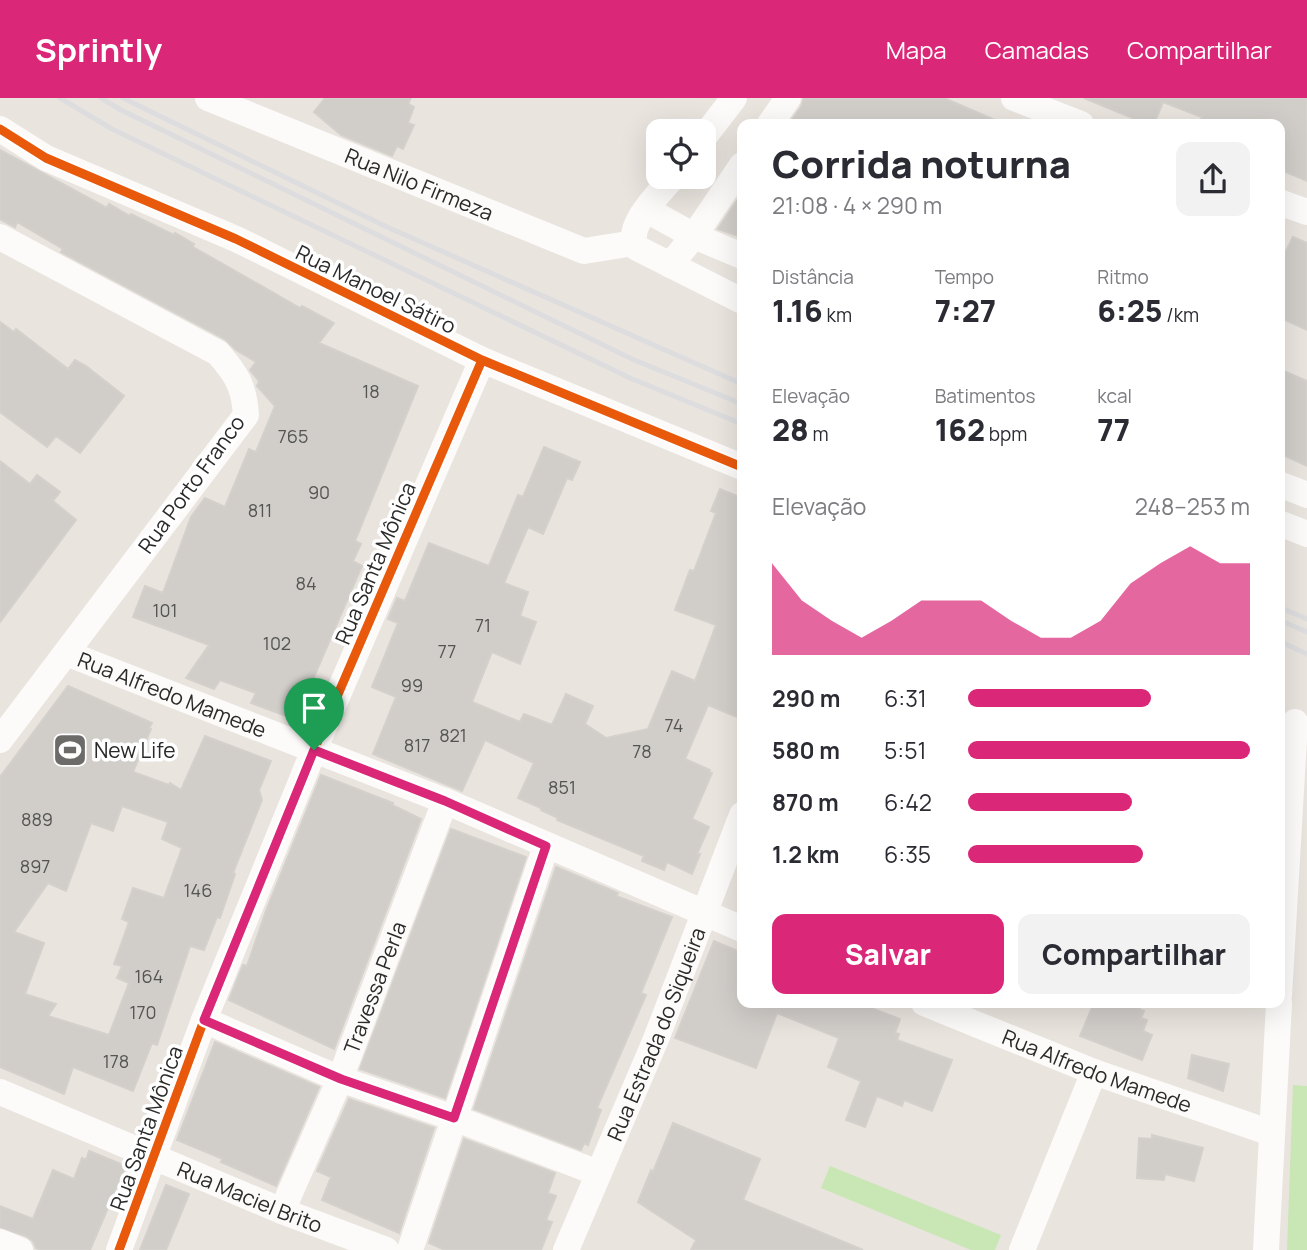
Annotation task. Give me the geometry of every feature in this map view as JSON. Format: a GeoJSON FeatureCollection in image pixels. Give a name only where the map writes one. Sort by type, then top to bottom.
{"type":"FeatureCollection","features":[{"type":"Feature","properties":{"kind":"street","name":"Rua Nilo Firmeza"},"geometry":{"type":"LineString","coordinates":[[208,98],[584,251],[633,240]]}},
{"type":"Feature","properties":{"kind":"street"},"geometry":{"type":"LineString","coordinates":[[716,121],[734,98]]}},
{"type":"Feature","properties":{"kind":"street"},"geometry":{"type":"LineString","coordinates":[[773,119],[788,98]]}},
{"type":"Feature","properties":{"kind":"street"},"geometry":{"type":"LineString","coordinates":[[1014,98],[1068,119]]}},
{"type":"Feature","properties":{"kind":"street","name":"Rua Manoel Sátiro"},"geometry":{"type":"LineString","coordinates":[[0,129],[46,158],[236,240],[482,360],[737,465]]}},
{"type":"Feature","properties":{"kind":"street"},"geometry":{"type":"LineString","coordinates":[[670,265],[694,236],[737,172]]}},
{"type":"Feature","properties":{"kind":"street"},"geometry":{"type":"LineString","coordinates":[[664,189],[636,223],[633,240],[637,248],[737,298]]}},
{"type":"Feature","properties":{"kind":"street"},"geometry":{"type":"LineString","coordinates":[[1285,204],[1307,212]]}},
{"type":"Feature","properties":{"kind":"street"},"geometry":{"type":"LineString","coordinates":[[647,210],[694,236],[737,254]]}},
{"type":"Feature","properties":{"kind":"street","name":"Rua Porto Franco"},"geometry":{"type":"LineString","coordinates":[[0,237],[218,353],[235,372],[244,394],[246,415],[0,740]]}},
{"type":"Feature","properties":{"kind":"street","name":"Rua Santa Mônica"},"geometry":{"type":"LineString","coordinates":[[119,1250],[204,1020],[314,750],[482,360]]}},
{"type":"Feature","properties":{"kind":"street"},"geometry":{"type":"LineString","coordinates":[[1285,486],[1307,495]]}},
{"type":"Feature","properties":{"kind":"street"},"geometry":{"type":"LineString","coordinates":[[1285,525],[1307,534]]}},
{"type":"Feature","properties":{"kind":"street","name":"Rua Alfredo Mamede"},"geometry":{"type":"LineString","coordinates":[[66,653],[445,801],[737,927]]}},
{"type":"Feature","properties":{"kind":"street"},"geometry":{"type":"LineString","coordinates":[[1285,885],[1294,719]]}},
{"type":"Feature","properties":{"kind":"street","name":"Travessa Perla"},"geometry":{"type":"LineString","coordinates":[[282,1211],[341,1079],[445,801]]}},
{"type":"Feature","properties":{"kind":"street","name":"Rua Estrada do Siqueira"},"geometry":{"type":"LineString","coordinates":[[566,1250],[656,1039],[737,828]]}},
{"type":"Feature","properties":{"kind":"street"},"geometry":{"type":"LineString","coordinates":[[410,1250],[546,846]]}},
{"type":"Feature","properties":{"kind":"street","name":"Rua Alfredo Mamede"},"geometry":{"type":"LineString","coordinates":[[936,1008],[1094,1072],[1271,1133]]}},
{"type":"Feature","properties":{"kind":"street"},"geometry":{"type":"LineString","coordinates":[[1266,1250],[1279,1008]]}},
{"type":"Feature","properties":{"kind":"street"},"geometry":{"type":"LineString","coordinates":[[204,1020],[341,1079],[454,1118],[597,1173]]}},
{"type":"Feature","properties":{"kind":"street"},"geometry":{"type":"LineString","coordinates":[[1023,1250],[1094,1072]]}},
{"type":"Feature","properties":{"kind":"street","name":"Rua Maciel Brito"},"geometry":{"type":"LineString","coordinates":[[0,1092],[282,1211],[386,1250]]}},
{"type":"Feature","properties":{"kind":"street"},"geometry":{"type":"LineString","coordinates":[[0,1242],[20,1250]]}},
{"type":"Feature","properties":{"kind":"green space"},"geometry":{"type":"Polygon","coordinates":[[[1293,1085],[1307,1086],[1307,1250],[1287,1250],[1293,1085]]]}},
{"type":"Feature","properties":{"kind":"green space"},"geometry":{"type":"Polygon","coordinates":[[[830,1166],[1001,1235],[995,1250],[971,1250],[821,1188],[830,1166]]]}},
{"type":"Feature","properties":{"kind":"building"},"geometry":{"type":"Polygon","coordinates":[[[325,98],[411,98],[408,104],[414,107],[408,123],[414,125],[403,149],[397,146],[392,156],[341,135],[314,112],[325,98]]]}},
{"type":"Feature","properties":{"kind":"building"},"geometry":{"type":"Polygon","coordinates":[[[804,98],[944,98],[992,119],[793,119],[804,98]]]}},
{"type":"Feature","properties":{"kind":"building"},"geometry":{"type":"Polygon","coordinates":[[[1084,98],[1307,98],[1307,181],[1285,172],[1285,119],[1201,119],[1202,117],[1163,102],[1156,119],[1135,119],[1084,98]]]}},
{"type":"Feature","properties":{"kind":"building"},"geometry":{"type":"Polygon","coordinates":[[[0,150],[107,208],[109,204],[130,216],[131,214],[174,235],[175,233],[194,244],[193,247],[300,308],[302,306],[334,323],[319,343],[418,386],[355,541],[361,544],[353,561],[362,566],[311,684],[307,682],[295,708],[290,706],[286,716],[251,703],[256,693],[220,680],[214,689],[186,678],[209,645],[133,617],[145,586],[163,593],[191,517],[205,498],[225,507],[249,449],[256,452],[275,406],[257,386],[259,381],[250,370],[256,362],[236,350],[225,339],[61,252],[63,249],[17,222],[15,227],[0,219],[0,150]]]}},
{"type":"Feature","properties":{"kind":"building"},"geometry":{"type":"Polygon","coordinates":[[[737,200],[737,235],[718,229],[737,200]]]}},
{"type":"Feature","properties":{"kind":"building"},"geometry":{"type":"Polygon","coordinates":[[[1293,237],[1307,243],[1307,330],[1285,320],[1285,253],[1293,237]]]}},
{"type":"Feature","properties":{"kind":"building"},"geometry":{"type":"Polygon","coordinates":[[[0,322],[14,332],[16,329],[68,369],[75,360],[86,366],[124,396],[80,453],[56,436],[47,447],[0,412],[0,322]]]}},
{"type":"Feature","properties":{"kind":"building"},"geometry":{"type":"Polygon","coordinates":[[[1285,372],[1307,381],[1307,466],[1285,456],[1285,372]]]}},
{"type":"Feature","properties":{"kind":"building"},"geometry":{"type":"Polygon","coordinates":[[[544,447],[580,462],[572,480],[567,478],[543,534],[528,527],[504,583],[528,592],[520,616],[536,622],[520,664],[492,652],[472,702],[520,722],[524,714],[552,725],[566,694],[593,706],[585,724],[606,738],[648,729],[672,671],[695,681],[716,625],[675,610],[690,570],[694,571],[716,513],[711,511],[720,489],[737,496],[737,717],[708,705],[685,759],[712,773],[692,819],[709,827],[697,854],[700,854],[692,874],[667,862],[664,870],[642,861],[644,856],[557,820],[558,818],[541,808],[518,798],[534,763],[485,740],[462,791],[373,754],[396,697],[372,687],[398,623],[388,619],[397,598],[405,601],[429,543],[489,566],[518,495],[523,497],[544,447]]]}},
{"type":"Feature","properties":{"kind":"building"},"geometry":{"type":"Polygon","coordinates":[[[0,461],[30,484],[37,475],[60,492],[53,501],[76,520],[0,622],[0,461]]]}},
{"type":"Feature","properties":{"kind":"building"},"geometry":{"type":"Polygon","coordinates":[[[68,686],[152,723],[133,772],[169,785],[170,783],[181,790],[205,736],[271,761],[259,790],[262,800],[233,873],[235,874],[220,918],[217,917],[204,950],[190,946],[157,1045],[152,1043],[133,1091],[73,1067],[64,1094],[0,1067],[0,777],[68,686]],[[122,806],[113,831],[91,823],[66,891],[48,883],[14,932],[44,943],[25,994],[56,1004],[48,1016],[109,1035],[129,983],[117,978],[122,966],[114,964],[129,922],[122,919],[133,888],[164,898],[182,848],[162,839],[168,822],[122,806]]]}},
{"type":"Feature","properties":{"kind":"building"},"geometry":{"type":"Polygon","coordinates":[[[321,775],[393,803],[392,805],[421,819],[334,1049],[229,1000],[243,965],[247,966],[266,911],[321,775]]]}},
{"type":"Feature","properties":{"kind":"building"},"geometry":{"type":"Polygon","coordinates":[[[451,829],[526,857],[445,1098],[360,1069],[451,829]]]}},
{"type":"Feature","properties":{"kind":"building"},"geometry":{"type":"Polygon","coordinates":[[[556,867],[618,893],[616,896],[672,917],[641,993],[646,995],[597,1108],[601,1110],[588,1145],[584,1143],[581,1150],[474,1109],[556,867]]]}},
{"type":"Feature","properties":{"kind":"building"},"geometry":{"type":"Polygon","coordinates":[[[714,941],[737,951],[737,1008],[871,1008],[900,1019],[895,1033],[899,1034],[897,1040],[952,1060],[932,1111],[904,1100],[902,1106],[877,1096],[865,1127],[846,1120],[861,1081],[828,1067],[839,1038],[777,1013],[756,1068],[675,1038],[714,941]]]}},
{"type":"Feature","properties":{"kind":"building"},"geometry":{"type":"Polygon","coordinates":[[[1092,1008],[1137,1008],[1144,1011],[1141,1018],[1147,1020],[1143,1031],[1152,1035],[1142,1060],[1080,1036],[1092,1008]]]}},
{"type":"Feature","properties":{"kind":"building"},"geometry":{"type":"Polygon","coordinates":[[[215,1042],[319,1087],[276,1186],[221,1162],[223,1159],[177,1140],[215,1042]]]}},
{"type":"Feature","properties":{"kind":"building"},"geometry":{"type":"Polygon","coordinates":[[[1192,1055],[1229,1064],[1223,1091],[1188,1078],[1192,1055]]]}},
{"type":"Feature","properties":{"kind":"building"},"geometry":{"type":"Polygon","coordinates":[[[349,1099],[434,1128],[399,1233],[322,1200],[331,1177],[317,1171],[349,1099]]]}},
{"type":"Feature","properties":{"kind":"building"},"geometry":{"type":"Polygon","coordinates":[[[673,1123],[760,1159],[743,1200],[863,1250],[691,1250],[696,1240],[638,1202],[673,1123]]]}},
{"type":"Feature","properties":{"kind":"building"},"geometry":{"type":"Polygon","coordinates":[[[1152,1135],[1203,1148],[1194,1181],[1165,1174],[1164,1180],[1137,1178],[1139,1138],[1152,1139],[1152,1135]]]}},
{"type":"Feature","properties":{"kind":"building"},"geometry":{"type":"Polygon","coordinates":[[[464,1139],[555,1173],[548,1193],[556,1196],[546,1220],[552,1222],[541,1250],[445,1250],[429,1243],[464,1139]]]}},
{"type":"Feature","properties":{"kind":"building"},"geometry":{"type":"Polygon","coordinates":[[[89,1151],[126,1166],[90,1250],[41,1250],[26,1236],[0,1227],[0,1206],[33,1219],[53,1170],[74,1179],[82,1158],[86,1160],[89,1151]]]}},
{"type":"Feature","properties":{"kind":"building"},"geometry":{"type":"Polygon","coordinates":[[[166,1185],[189,1194],[166,1250],[140,1250],[166,1185]]]}},
{"type":"Feature","properties":{"kind":"railway"},"geometry":{"type":"LineString","coordinates":[[60,98],[112,129],[630,378],[737,422]]}},
{"type":"Feature","properties":{"kind":"railway"},"geometry":{"type":"LineString","coordinates":[[101,98],[632,359],[737,402]]}},
{"type":"Feature","properties":{"kind":"railway"},"geometry":{"type":"LineString","coordinates":[[123,98],[387,227],[737,382]]}},
{"type":"Feature","properties":{"kind":"railway"},"geometry":{"type":"LineString","coordinates":[[1285,610],[1307,619]]}},
{"type":"Feature","properties":{"kind":"railway"},"geometry":{"type":"LineString","coordinates":[[1285,623],[1307,632]]}},
{"type":"Feature","properties":{"kind":"railway"},"geometry":{"type":"LineString","coordinates":[[1285,644],[1307,654]]}},
{"type":"Feature","properties":{"kind":"cycle path"},"geometry":{"type":"LineString","coordinates":[[0,129],[46,158],[236,239],[482,360],[737,465]]}},
{"type":"Feature","properties":{"kind":"cycle path"},"geometry":{"type":"LineString","coordinates":[[119,1250],[204,1020],[314,750],[482,360]]}},
{"type":"Feature","properties":{"kind":"place","name":"New Life"},"geometry":{"type":"Point","coordinates":[70,750]}},
{"type":"Feature","properties":{"kind":"route"},"geometry":{"type":"LineString","coordinates":[[314,750],[445,801],[546,846],[454,1118],[341,1079],[204,1020],[314,750]]}}]}
